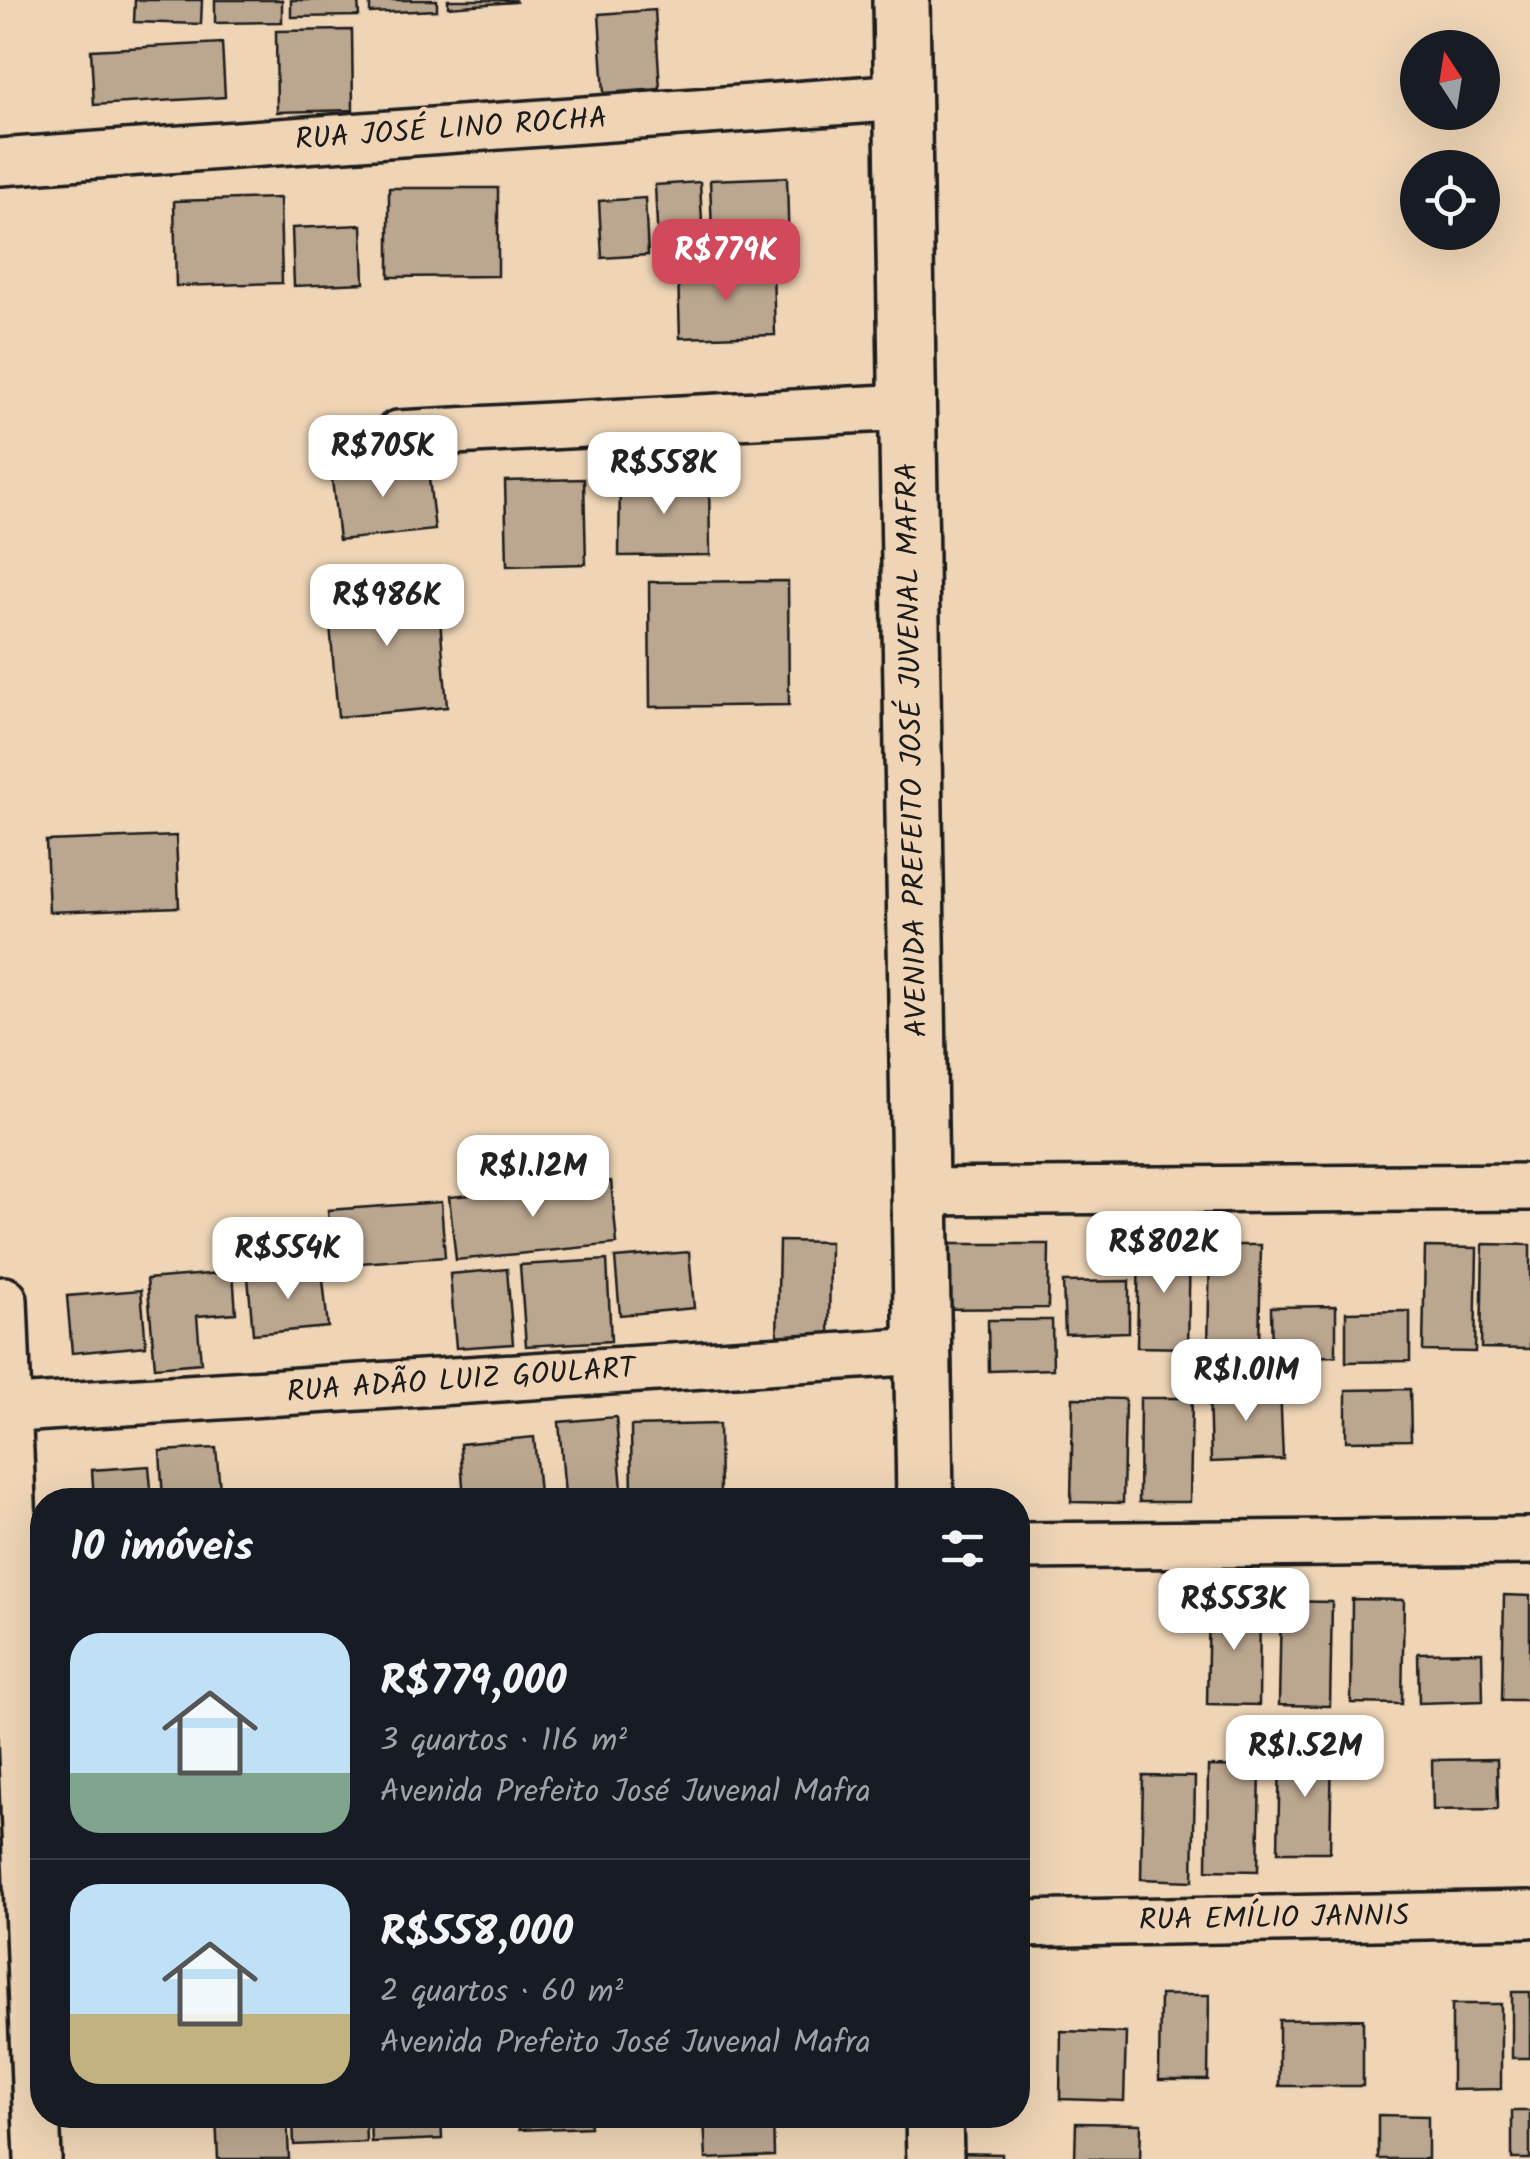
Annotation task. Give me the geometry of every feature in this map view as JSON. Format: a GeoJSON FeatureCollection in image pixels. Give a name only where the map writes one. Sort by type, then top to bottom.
{"type":"FeatureCollection","features":[{"type":"Feature","properties":{"kind":"main road","name":"AVENIDA PREFEITO JOSÉ JUVENAL MAFRA"},"geometry":{"type":"LineString","coordinates":[[901,0],[924,1488]]}},
{"type":"Feature","properties":{"kind":"main road"},"geometry":{"type":"LineString","coordinates":[[934,2128],[935,2159]]}},
{"type":"Feature","properties":{"kind":"street","name":"RUA JOSÉ LINO ROCHA"},"geometry":{"type":"LineString","coordinates":[[0,162],[903,97]]}},
{"type":"Feature","properties":{"kind":"street"},"geometry":{"type":"LineString","coordinates":[[398,434],[907,407]]}},
{"type":"Feature","properties":{"kind":"street"},"geometry":{"type":"LineString","coordinates":[[920,1192],[1530,1186]]}},
{"type":"Feature","properties":{"kind":"street"},"geometry":{"type":"LineString","coordinates":[[4,1300],[4,1410],[21,1679],[24,1927],[30,2026]]}},
{"type":"Feature","properties":{"kind":"street","name":"RUA ADÃO LUIZ GOULART"},"geometry":{"type":"LineString","coordinates":[[4,1410],[922,1351]]}},
{"type":"Feature","properties":{"kind":"street"},"geometry":{"type":"LineString","coordinates":[[1030,1546],[1530,1541]]}},
{"type":"Feature","properties":{"kind":"street","name":"RUA EMÍLIO JANNIS"},"geometry":{"type":"LineString","coordinates":[[1030,1924],[1530,1914]]}},
{"type":"Feature","properties":{"kind":"street"},"geometry":{"type":"LineString","coordinates":[[36,2128],[38,2159]]}},
{"type":"Feature","properties":{"kind":"building"},"geometry":{"type":"Polygon","coordinates":[[[135,0],[202,0],[201,24],[134,22],[135,0]]]}},
{"type":"Feature","properties":{"kind":"building"},"geometry":{"type":"Polygon","coordinates":[[[215,0],[282,0],[282,22],[215,23],[215,0]]]}},
{"type":"Feature","properties":{"kind":"building"},"geometry":{"type":"Polygon","coordinates":[[[291,0],[358,0],[359,16],[291,17],[291,0]]]}},
{"type":"Feature","properties":{"kind":"building"},"geometry":{"type":"Polygon","coordinates":[[[370,0],[437,0],[437,10],[370,13],[370,0]]]}},
{"type":"Feature","properties":{"kind":"building"},"geometry":{"type":"Polygon","coordinates":[[[448,0],[515,0],[516,2],[448,7],[448,0]]]}},
{"type":"Feature","properties":{"kind":"building"},"geometry":{"type":"Polygon","coordinates":[[[655,10],[660,89],[604,93],[599,14],[655,10]]]}},
{"type":"Feature","properties":{"kind":"building"},"geometry":{"type":"Polygon","coordinates":[[[352,30],[353,110],[277,112],[276,31],[352,30]]]}},
{"type":"Feature","properties":{"kind":"building"},"geometry":{"type":"Polygon","coordinates":[[[222,43],[225,97],[94,105],[91,50],[222,43]]]}},
{"type":"Feature","properties":{"kind":"building"},"geometry":{"type":"Polygon","coordinates":[[[787,177],[789,255],[713,258],[710,180],[787,177]]]}},
{"type":"Feature","properties":{"kind":"building"},"geometry":{"type":"Polygon","coordinates":[[[700,182],[703,244],[658,246],[655,185],[700,182]]]}},
{"type":"Feature","properties":{"kind":"building"},"geometry":{"type":"Polygon","coordinates":[[[389,188],[498,188],[498,276],[389,277],[389,188]]]}},
{"type":"Feature","properties":{"kind":"building"},"geometry":{"type":"Polygon","coordinates":[[[280,198],[282,283],[176,286],[174,201],[280,198]]]}},
{"type":"Feature","properties":{"kind":"building"},"geometry":{"type":"Polygon","coordinates":[[[645,198],[648,255],[602,258],[599,201],[645,198]]]}},
{"type":"Feature","properties":{"kind":"building"},"geometry":{"type":"Polygon","coordinates":[[[362,225],[364,283],[294,286],[292,228],[362,225]]]}},
{"type":"Feature","properties":{"kind":"building"},"geometry":{"type":"Polygon","coordinates":[[[773,271],[775,335],[680,338],[678,273],[773,271]]]}},
{"type":"Feature","properties":{"kind":"building"},"geometry":{"type":"Polygon","coordinates":[[[427,461],[435,530],[339,540],[331,471],[427,461]]]}},
{"type":"Feature","properties":{"kind":"building"},"geometry":{"type":"Polygon","coordinates":[[[620,478],[709,478],[710,555],[619,556],[620,478]]]}},
{"type":"Feature","properties":{"kind":"building"},"geometry":{"type":"Polygon","coordinates":[[[584,479],[586,564],[507,566],[505,481],[584,479]]]}},
{"type":"Feature","properties":{"kind":"building"},"geometry":{"type":"Polygon","coordinates":[[[437,581],[447,707],[338,717],[327,590],[437,581]]]}},
{"type":"Feature","properties":{"kind":"building"},"geometry":{"type":"Polygon","coordinates":[[[788,581],[789,705],[650,707],[649,582],[788,581]]]}},
{"type":"Feature","properties":{"kind":"building"},"geometry":{"type":"Polygon","coordinates":[[[176,836],[179,907],[49,912],[46,841],[176,836]]]}},
{"type":"Feature","properties":{"kind":"building"},"geometry":{"type":"Polygon","coordinates":[[[611,1181],[617,1244],[456,1260],[449,1197],[611,1181]]]}},
{"type":"Feature","properties":{"kind":"building"},"geometry":{"type":"Polygon","coordinates":[[[441,1202],[445,1257],[331,1265],[328,1210],[441,1202]]]}},
{"type":"Feature","properties":{"kind":"building"},"geometry":{"type":"Polygon","coordinates":[[[779,1241],[830,1242],[829,1346],[777,1344],[779,1241]]]}},
{"type":"Feature","properties":{"kind":"building"},"geometry":{"type":"Polygon","coordinates":[[[1139,1243],[1190,1244],[1188,1348],[1137,1347],[1139,1243]]]}},
{"type":"Feature","properties":{"kind":"building"},"geometry":{"type":"Polygon","coordinates":[[[924,1244],[1049,1244],[1048,1308],[924,1309],[924,1244]]]}},
{"type":"Feature","properties":{"kind":"building"},"geometry":{"type":"Polygon","coordinates":[[[1483,1244],[1530,1245],[1530,1349],[1481,1348],[1483,1244]]]}},
{"type":"Feature","properties":{"kind":"building"},"geometry":{"type":"Polygon","coordinates":[[[1210,1245],[1261,1245],[1259,1349],[1208,1348],[1210,1245]]]}},
{"type":"Feature","properties":{"kind":"building"},"geometry":{"type":"Polygon","coordinates":[[[1425,1247],[1477,1248],[1475,1352],[1423,1351],[1425,1247]]]}},
{"type":"Feature","properties":{"kind":"building"},"geometry":{"type":"Polygon","coordinates":[[[689,1252],[694,1308],[620,1315],[615,1258],[689,1252]]]}},
{"type":"Feature","properties":{"kind":"building"},"geometry":{"type":"Polygon","coordinates":[[[607,1260],[611,1341],[526,1346],[520,1265],[607,1260]]]}},
{"type":"Feature","properties":{"kind":"building"},"geometry":{"type":"Polygon","coordinates":[[[507,1269],[513,1344],[456,1348],[450,1274],[507,1269]]]}},
{"type":"Feature","properties":{"kind":"building"},"geometry":{"type":"Polygon","coordinates":[[[322,1270],[328,1327],[253,1334],[248,1277],[322,1270]]]}},
{"type":"Feature","properties":{"kind":"building"},"geometry":{"type":"Polygon","coordinates":[[[233,1272],[236,1313],[197,1316],[201,1363],[155,1367],[147,1279],[233,1272]]]}},
{"type":"Feature","properties":{"kind":"building"},"geometry":{"type":"Polygon","coordinates":[[[1129,1281],[1129,1332],[1065,1334],[1063,1282],[1129,1281]]]}},
{"type":"Feature","properties":{"kind":"building"},"geometry":{"type":"Polygon","coordinates":[[[141,1290],[146,1346],[72,1353],[67,1296],[141,1290]]]}},
{"type":"Feature","properties":{"kind":"building"},"geometry":{"type":"Polygon","coordinates":[[[1336,1306],[1336,1356],[1272,1358],[1271,1307],[1336,1306]]]}},
{"type":"Feature","properties":{"kind":"building"},"geometry":{"type":"Polygon","coordinates":[[[1410,1311],[1410,1361],[1346,1362],[1346,1312],[1410,1311]]]}},
{"type":"Feature","properties":{"kind":"building"},"geometry":{"type":"Polygon","coordinates":[[[988,1320],[1052,1320],[1053,1369],[989,1371],[988,1320]]]}},
{"type":"Feature","properties":{"kind":"building"},"geometry":{"type":"Polygon","coordinates":[[[1280,1386],[1283,1459],[1211,1462],[1209,1389],[1280,1386]]]}},
{"type":"Feature","properties":{"kind":"building"},"geometry":{"type":"Polygon","coordinates":[[[1410,1389],[1411,1440],[1346,1441],[1346,1390],[1410,1389]]]}},
{"type":"Feature","properties":{"kind":"building"},"geometry":{"type":"Polygon","coordinates":[[[1073,1398],[1125,1399],[1123,1503],[1071,1502],[1073,1398]]]}},
{"type":"Feature","properties":{"kind":"building"},"geometry":{"type":"Polygon","coordinates":[[[1140,1398],[1192,1398],[1190,1502],[1139,1502],[1140,1398]]]}},
{"type":"Feature","properties":{"kind":"building"},"geometry":{"type":"Polygon","coordinates":[[[616,1417],[622,1488],[564,1488],[559,1422],[616,1417]]]}},
{"type":"Feature","properties":{"kind":"building"},"geometry":{"type":"Polygon","coordinates":[[[719,1424],[720,1488],[632,1488],[631,1426],[719,1424]]]}},
{"type":"Feature","properties":{"kind":"building"},"geometry":{"type":"Polygon","coordinates":[[[534,1437],[538,1488],[463,1488],[460,1444],[534,1437]]]}},
{"type":"Feature","properties":{"kind":"building"},"geometry":{"type":"Polygon","coordinates":[[[216,1448],[220,1488],[162,1488],[160,1451],[216,1448]]]}},
{"type":"Feature","properties":{"kind":"building"},"geometry":{"type":"Polygon","coordinates":[[[149,1466],[151,1488],[93,1488],[92,1470],[149,1466]]]}},
{"type":"Feature","properties":{"kind":"building"},"geometry":{"type":"Polygon","coordinates":[[[1504,1595],[1530,1596],[1530,1700],[1502,1700],[1504,1595]]]}},
{"type":"Feature","properties":{"kind":"building"},"geometry":{"type":"Polygon","coordinates":[[[1352,1599],[1404,1600],[1402,1704],[1351,1703],[1352,1599]]]}},
{"type":"Feature","properties":{"kind":"building"},"geometry":{"type":"Polygon","coordinates":[[[1209,1600],[1260,1601],[1259,1705],[1207,1704],[1209,1600]]]}},
{"type":"Feature","properties":{"kind":"building"},"geometry":{"type":"Polygon","coordinates":[[[1281,1601],[1332,1602],[1330,1706],[1279,1705],[1281,1601]]]}},
{"type":"Feature","properties":{"kind":"building"},"geometry":{"type":"Polygon","coordinates":[[[1482,1652],[1483,1701],[1419,1703],[1418,1653],[1482,1652]]]}},
{"type":"Feature","properties":{"kind":"building"},"geometry":{"type":"Polygon","coordinates":[[[1280,1748],[1332,1748],[1330,1852],[1278,1852],[1280,1748]]]}},
{"type":"Feature","properties":{"kind":"building"},"geometry":{"type":"Polygon","coordinates":[[[1497,1759],[1498,1809],[1433,1810],[1432,1760],[1497,1759]]]}},
{"type":"Feature","properties":{"kind":"building"},"geometry":{"type":"Polygon","coordinates":[[[1208,1766],[1260,1767],[1258,1871],[1207,1870],[1208,1766]]]}},
{"type":"Feature","properties":{"kind":"building"},"geometry":{"type":"Polygon","coordinates":[[[1143,1776],[1195,1777],[1193,1881],[1141,1879],[1143,1776]]]}},
{"type":"Feature","properties":{"kind":"building"},"geometry":{"type":"Polygon","coordinates":[[[1512,1992],[1530,1992],[1530,2058],[1512,2058],[1512,1992]]]}},
{"type":"Feature","properties":{"kind":"building"},"geometry":{"type":"Polygon","coordinates":[[[1160,1995],[1209,1995],[1208,2080],[1159,2080],[1160,1995]]]}},
{"type":"Feature","properties":{"kind":"building"},"geometry":{"type":"Polygon","coordinates":[[[1452,2004],[1501,2004],[1501,2089],[1452,2090],[1452,2004]]]}},
{"type":"Feature","properties":{"kind":"building"},"geometry":{"type":"Polygon","coordinates":[[[1363,2019],[1363,2086],[1279,2086],[1279,2020],[1363,2019]]]}},
{"type":"Feature","properties":{"kind":"building"},"geometry":{"type":"Polygon","coordinates":[[[1061,2031],[1126,2033],[1124,2101],[1060,2099],[1061,2031]]]}},
{"type":"Feature","properties":{"kind":"building"},"geometry":{"type":"Polygon","coordinates":[[[1512,2111],[1530,2111],[1530,2159],[1512,2159],[1512,2111]]]}},
{"type":"Feature","properties":{"kind":"building"},"geometry":{"type":"Polygon","coordinates":[[[1378,2115],[1428,2116],[1428,2159],[1378,2159],[1378,2115]]]}},
{"type":"Feature","properties":{"kind":"building"},"geometry":{"type":"Polygon","coordinates":[[[1076,2123],[1141,2124],[1140,2159],[1075,2159],[1076,2123]]]}},
{"type":"Feature","properties":{"kind":"building"},"geometry":{"type":"Polygon","coordinates":[[[217,2128],[288,2128],[289,2159],[218,2159],[217,2128]]]}},
{"type":"Feature","properties":{"kind":"building"},"geometry":{"type":"Polygon","coordinates":[[[293,2128],[365,2128],[366,2142],[294,2145],[293,2128]]]}},
{"type":"Feature","properties":{"kind":"building"},"geometry":{"type":"Polygon","coordinates":[[[370,2128],[442,2128],[442,2139],[371,2142],[370,2128]]]}},
{"type":"Feature","properties":{"kind":"building"},"geometry":{"type":"Polygon","coordinates":[[[705,2128],[773,2128],[774,2156],[706,2159],[705,2128]]]}},
{"type":"Feature","properties":{"kind":"building"},"geometry":{"type":"Polygon","coordinates":[[[953,2153],[1002,2154],[1002,2159],[953,2159],[953,2153]]]}}]}
